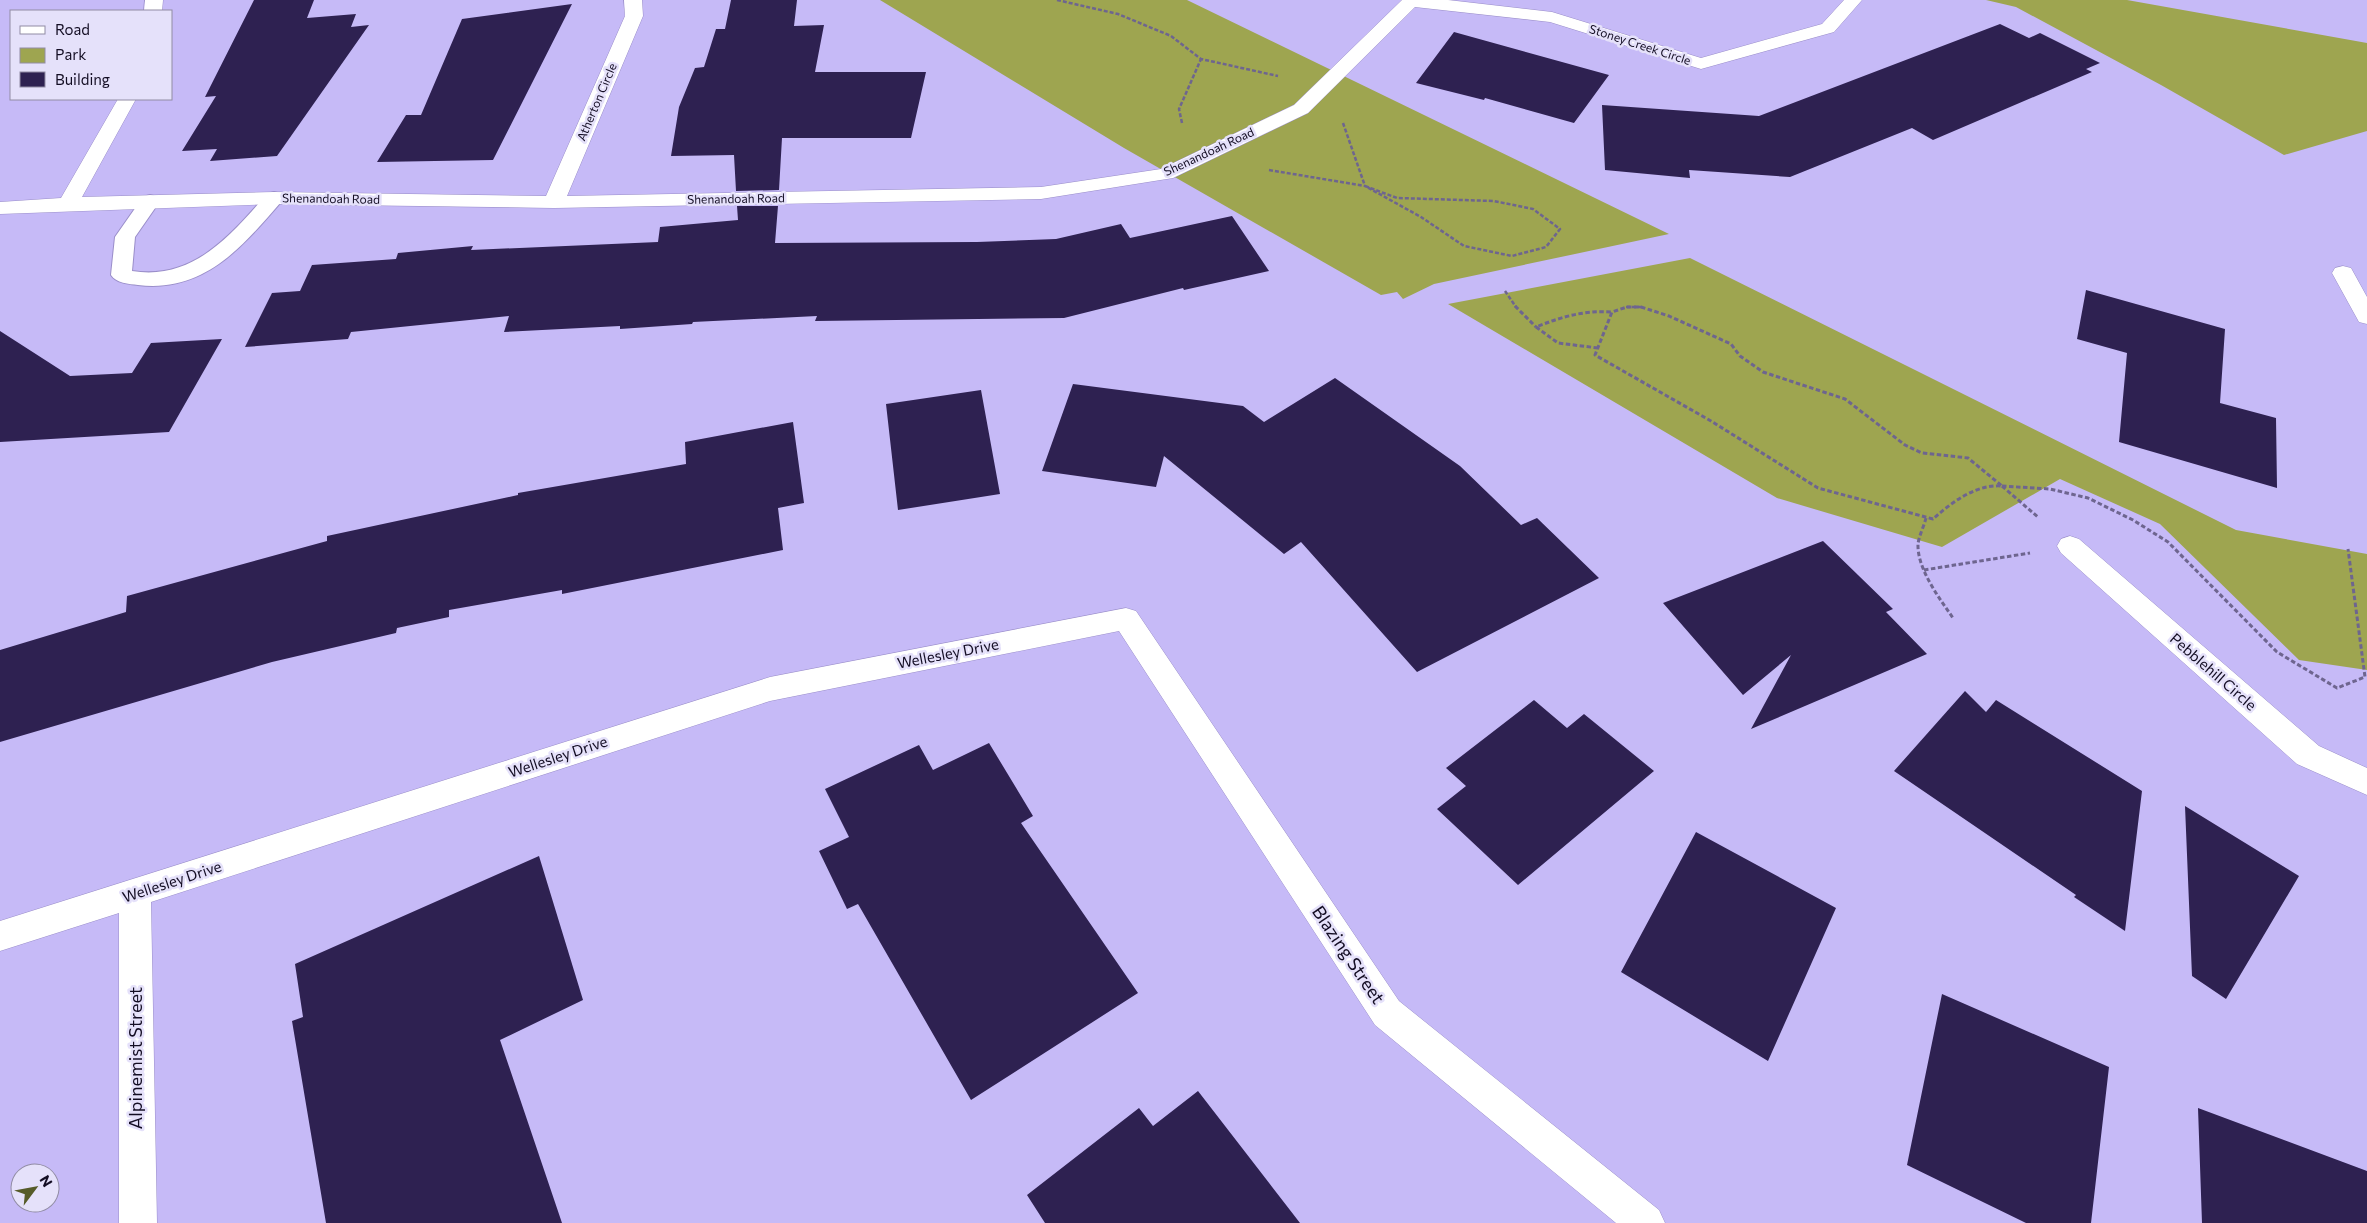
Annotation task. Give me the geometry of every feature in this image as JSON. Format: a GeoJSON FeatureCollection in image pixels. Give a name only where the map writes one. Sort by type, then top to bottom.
{"type":"FeatureCollection","features":[{"type":"Feature","properties":{"kind":"street","name":"Atherton Circle"},"geometry":{"type":"LineString","coordinates":[[554,202],[634,16],[633,0]]}},
{"type":"Feature","properties":{"kind":"street","name":"Shenandoah Road"},"geometry":{"type":"LineString","coordinates":[[0,208],[150,201],[274,198],[554,202],[1042,193],[1166,174],[1301,109],[1411,0]]}},
{"type":"Feature","properties":{"kind":"street","name":"Stoney Creek Circle"},"geometry":{"type":"LineString","coordinates":[[1411,0],[1552,17],[1701,64],[1828,28],[1853,0]]}},
{"type":"Feature","properties":{"kind":"street"},"geometry":{"type":"LineString","coordinates":[[68,204],[126,100]]}},
{"type":"Feature","properties":{"kind":"street"},"geometry":{"type":"LineString","coordinates":[[2343,273],[2367,316]]}},
{"type":"Feature","properties":{"kind":"street","name":"Pebblehill Circle"},"geometry":{"type":"LineString","coordinates":[[2070,546],[2308,755],[2367,782]]}},
{"type":"Feature","properties":{"kind":"street","name":"Wellesley Drive"},"geometry":{"type":"LineString","coordinates":[[0,936],[770,689],[1126,619]]}},
{"type":"Feature","properties":{"kind":"street","name":"Blazing Street"},"geometry":{"type":"LineString","coordinates":[[1126,619],[1387,1013],[1646,1223]]}},
{"type":"Feature","properties":{"kind":"street","name":"Alpinemist Street"},"geometry":{"type":"LineString","coordinates":[[135,894],[138,1223]]}},
{"type":"Feature","properties":{"kind":"lane"},"geometry":{"type":"LineString","coordinates":[[150,201],[125,238],[121,275],[133,280],[175,277],[200,269],[216,259],[234,243],[274,198]]}},
{"type":"Feature","properties":{"kind":"path"},"geometry":{"type":"LineString","coordinates":[[1057,0],[1118,14],[1162,32],[1171,36],[1201,60],[1324,86],[1347,130],[1365,186],[1421,217],[1464,246],[1512,256],[1546,247],[1560,230],[1533,209],[1494,201],[1396,198],[1365,186]]}},
{"type":"Feature","properties":{"kind":"path"},"geometry":{"type":"LineString","coordinates":[[1505,291],[1520,313],[1558,343],[1598,348]]}},
{"type":"Feature","properties":{"kind":"path"},"geometry":{"type":"LineString","coordinates":[[1536,327],[1560,317],[1590,310],[1612,312],[1627,307],[1641,307],[1669,316],[1731,344],[1740,356],[1764,372],[1845,399],[1905,445],[1922,453],[1968,458],[1981,467],[2070,546]]}},
{"type":"Feature","properties":{"kind":"path"},"geometry":{"type":"LineString","coordinates":[[1596,354],[1612,312]]}},
{"type":"Feature","properties":{"kind":"path"},"geometry":{"type":"LineString","coordinates":[[1926,518],[1918,545],[1924,570],[1928,582],[1953,618]]}},
{"type":"Feature","properties":{"kind":"path"},"geometry":{"type":"LineString","coordinates":[[1924,570],[2070,546]]}},
{"type":"Feature","properties":{"kind":"green space"},"geometry":{"type":"Polygon","coordinates":[[[880,0],[1187,0],[1669,234],[1434,284],[1403,299],[1397,292],[1381,295],[1124,148],[880,0]]]}},
{"type":"Feature","properties":{"kind":"green space"},"geometry":{"type":"Polygon","coordinates":[[[1986,0],[2127,0],[2367,43],[2367,131],[2284,155],[2161,85],[2016,7],[1986,0]]]}},
{"type":"Feature","properties":{"kind":"green space"},"geometry":{"type":"Polygon","coordinates":[[[1690,258],[2236,530],[2367,554],[2367,670],[2299,660],[2160,524],[2060,479],[1942,547],[1777,498],[1448,304],[1690,258]]]}},
{"type":"Feature","properties":{"kind":"building"},"geometry":{"type":"Polygon","coordinates":[[[254,0],[314,0],[307,18],[356,14],[351,27],[369,25],[277,156],[210,161],[217,149],[182,151],[216,96],[205,97],[254,0]]]}},
{"type":"Feature","properties":{"kind":"building"},"geometry":{"type":"Polygon","coordinates":[[[731,0],[797,0],[794,26],[824,25],[815,72],[926,72],[911,138],[782,138],[779,190],[736,191],[734,155],[671,156],[679,107],[695,68],[704,67],[716,29],[725,29],[731,0]]]}},
{"type":"Feature","properties":{"kind":"building"},"geometry":{"type":"Polygon","coordinates":[[[572,4],[493,160],[377,162],[406,115],[421,115],[462,19],[572,4]]]}},
{"type":"Feature","properties":{"kind":"building"},"geometry":{"type":"Polygon","coordinates":[[[2000,24],[2029,38],[2040,33],[2100,63],[2086,69],[2092,72],[1933,140],[1912,128],[1790,177],[1689,170],[1690,178],[1605,170],[1602,105],[1759,116],[2000,24]]]}},
{"type":"Feature","properties":{"kind":"building"},"geometry":{"type":"Polygon","coordinates":[[[1454,32],[1609,75],[1574,123],[1485,98],[1484,100],[1416,83],[1454,32]]]}},
{"type":"Feature","properties":{"kind":"building"},"geometry":{"type":"Polygon","coordinates":[[[737,206],[778,206],[775,243],[977,242],[1056,239],[1121,224],[1130,238],[1232,216],[1269,271],[1184,290],[1183,288],[1064,318],[815,321],[817,316],[693,322],[692,324],[620,329],[620,326],[504,332],[509,316],[351,332],[348,339],[245,347],[272,293],[300,291],[312,265],[396,259],[398,253],[473,246],[471,250],[658,242],[660,227],[738,220],[737,206]]]}},
{"type":"Feature","properties":{"kind":"building"},"geometry":{"type":"Polygon","coordinates":[[[2086,290],[2225,329],[2220,403],[2276,418],[2277,488],[2119,442],[2127,353],[2077,339],[2086,290]]]}},
{"type":"Feature","properties":{"kind":"building"},"geometry":{"type":"Polygon","coordinates":[[[0,331],[70,376],[132,373],[151,343],[222,339],[169,432],[0,442],[0,331]]]}},
{"type":"Feature","properties":{"kind":"building"},"geometry":{"type":"Polygon","coordinates":[[[1335,378],[1460,466],[1521,525],[1537,518],[1599,578],[1417,672],[1301,542],[1284,554],[1164,456],[1156,487],[1042,471],[1073,384],[1243,406],[1264,422],[1335,378]]]}},
{"type":"Feature","properties":{"kind":"building"},"geometry":{"type":"Polygon","coordinates":[[[981,390],[1000,494],[898,510],[886,404],[981,390]]]}},
{"type":"Feature","properties":{"kind":"building"},"geometry":{"type":"Polygon","coordinates":[[[793,422],[804,503],[778,508],[783,550],[562,594],[562,590],[449,610],[449,617],[397,628],[396,633],[272,662],[0,742],[0,650],[126,612],[127,596],[327,541],[327,536],[518,495],[518,493],[686,464],[685,442],[793,422]]]}},
{"type":"Feature","properties":{"kind":"building"},"geometry":{"type":"Polygon","coordinates":[[[1823,541],[1893,609],[1886,612],[1927,654],[1751,729],[1791,655],[1743,695],[1663,603],[1823,541]]]}},
{"type":"Feature","properties":{"kind":"building"},"geometry":{"type":"Polygon","coordinates":[[[1965,691],[1986,712],[1996,700],[2142,791],[2125,931],[2074,897],[2076,895],[1894,771],[1965,691]]]}},
{"type":"Feature","properties":{"kind":"building"},"geometry":{"type":"Polygon","coordinates":[[[1534,700],[1567,728],[1584,714],[1654,771],[1518,885],[1437,809],[1466,786],[1446,768],[1534,700]]]}},
{"type":"Feature","properties":{"kind":"building"},"geometry":{"type":"Polygon","coordinates":[[[989,743],[1033,816],[1021,823],[1138,993],[971,1100],[858,904],[847,909],[819,851],[849,837],[825,789],[919,745],[933,770],[989,743]]]}},
{"type":"Feature","properties":{"kind":"building"},"geometry":{"type":"Polygon","coordinates":[[[2185,806],[2299,876],[2226,999],[2192,976],[2185,806]]]}},
{"type":"Feature","properties":{"kind":"building"},"geometry":{"type":"Polygon","coordinates":[[[1696,832],[1836,908],[1768,1061],[1621,972],[1696,832]]]}},
{"type":"Feature","properties":{"kind":"building"},"geometry":{"type":"Polygon","coordinates":[[[539,856],[583,1000],[500,1040],[562,1223],[326,1223],[292,1021],[303,1017],[295,964],[539,856]]]}},
{"type":"Feature","properties":{"kind":"building"},"geometry":{"type":"Polygon","coordinates":[[[1942,994],[2109,1067],[2091,1223],[2026,1223],[1907,1165],[1942,994]]]}},
{"type":"Feature","properties":{"kind":"building"},"geometry":{"type":"Polygon","coordinates":[[[1198,1091],[1300,1223],[1045,1223],[1027,1195],[1139,1108],[1153,1126],[1198,1091]]]}},
{"type":"Feature","properties":{"kind":"building"},"geometry":{"type":"Polygon","coordinates":[[[2198,1108],[2367,1171],[2367,1223],[2202,1223],[2198,1108]]]}}]}
